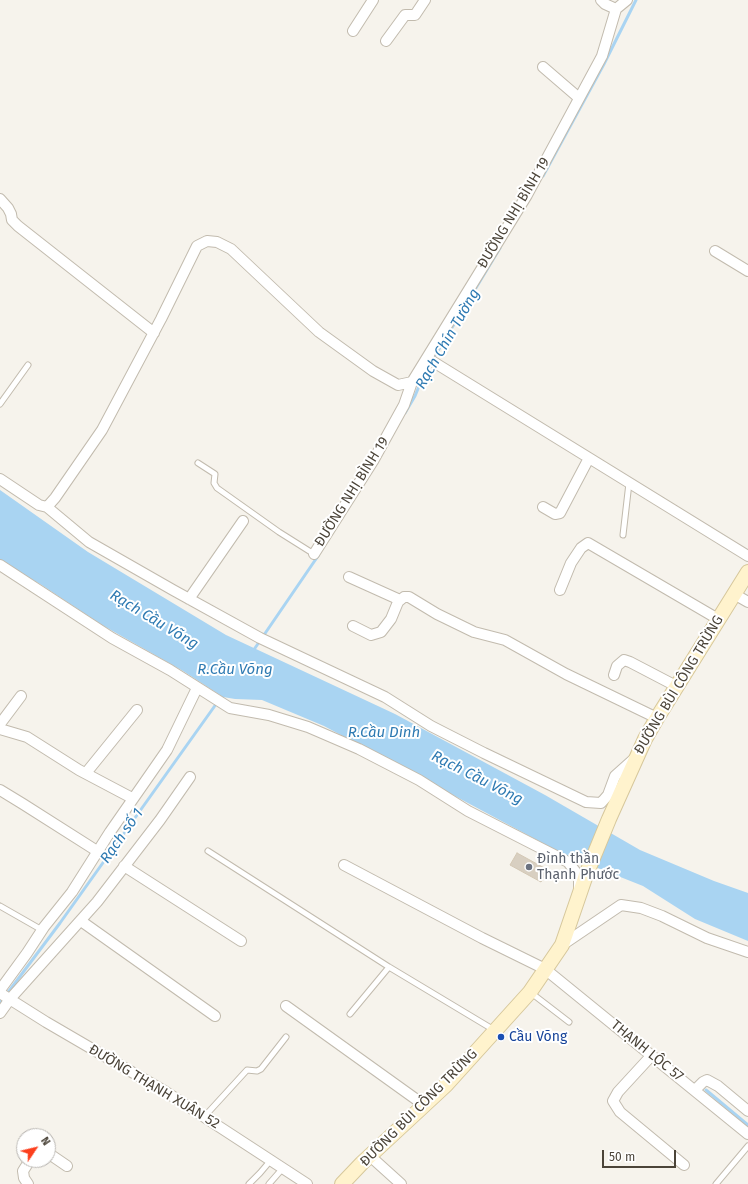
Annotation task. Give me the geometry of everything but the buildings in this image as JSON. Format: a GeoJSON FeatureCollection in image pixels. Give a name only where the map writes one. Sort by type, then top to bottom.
{"type":"FeatureCollection","features":[{"type":"Feature","properties":{"kind":"street"},"geometry":{"type":"LineString","coordinates":[[353,31],[373,0]]}},
{"type":"Feature","properties":{"kind":"street"},"geometry":{"type":"LineString","coordinates":[[386,41],[405,15],[415,16],[425,0]]}},
{"type":"Feature","properties":{"kind":"street"},"geometry":{"type":"LineString","coordinates":[[601,0],[605,4],[616,9],[627,0]]}},
{"type":"Feature","properties":{"kind":"street","name":"ĐƯỜNG NHỊ BÌNH 19"},"geometry":{"type":"LineString","coordinates":[[314,554],[373,461],[404,405],[412,382],[526,195],[602,56],[616,9]]}},
{"type":"Feature","properties":{"kind":"street"},"geometry":{"type":"LineString","coordinates":[[543,67],[579,98]]}},
{"type":"Feature","properties":{"kind":"street"},"geometry":{"type":"LineString","coordinates":[[0,199],[8,208],[12,220],[18,226],[154,333]]}},
{"type":"Feature","properties":{"kind":"street"},"geometry":{"type":"LineString","coordinates":[[47,507],[55,498],[102,430],[154,333],[197,246],[207,240],[217,242],[230,249],[319,332],[373,371],[398,384],[412,382]]}},
{"type":"Feature","properties":{"kind":"street"},"geometry":{"type":"LineString","coordinates":[[715,251],[748,270]]}},
{"type":"Feature","properties":{"kind":"street"},"geometry":{"type":"LineString","coordinates":[[427,359],[748,556]]}},
{"type":"Feature","properties":{"kind":"street"},"geometry":{"type":"LineString","coordinates":[[543,507],[555,514],[560,512],[589,458]]}},
{"type":"Feature","properties":{"kind":"street"},"geometry":{"type":"LineString","coordinates":[[0,479],[40,505],[47,507],[89,542],[189,599],[264,639],[385,698],[431,726],[586,802],[601,803],[608,795],[615,776],[637,756]]}},
{"type":"Feature","properties":{"kind":"street"},"geometry":{"type":"LineString","coordinates":[[189,599],[243,521]]}},
{"type":"Feature","properties":{"kind":"street"},"geometry":{"type":"LineString","coordinates":[[560,590],[571,563],[581,548],[588,543],[718,618]]}},
{"type":"Feature","properties":{"kind":"street"},"geometry":{"type":"LineString","coordinates":[[0,565],[112,638],[170,670],[230,708],[269,715],[308,727],[359,749],[419,780],[468,811],[568,862],[579,878],[579,898]]}},
{"type":"Feature","properties":{"kind":"street","name":"ĐƯỜNG BÙI CÔNG TRỪNG"},"geometry":{"type":"LineString","coordinates":[[342,1184],[446,1085],[530,992],[562,945],[586,875],[637,756],[656,718],[748,572]]}},
{"type":"Feature","properties":{"kind":"street"},"geometry":{"type":"LineString","coordinates":[[349,577],[400,600]]}},
{"type":"Feature","properties":{"kind":"street"},"geometry":{"type":"LineString","coordinates":[[734,594],[748,602]]}},
{"type":"Feature","properties":{"kind":"street"},"geometry":{"type":"LineString","coordinates":[[353,626],[371,635],[381,632],[391,619],[398,602],[404,597],[409,597],[437,614],[474,632],[505,640],[566,674],[656,718]]}},
{"type":"Feature","properties":{"kind":"street"},"geometry":{"type":"LineString","coordinates":[[614,675],[617,666],[624,660],[676,686]]}},
{"type":"Feature","properties":{"kind":"street"},"geometry":{"type":"LineString","coordinates":[[0,990],[42,930],[72,892],[132,798],[167,750],[197,688]]}},
{"type":"Feature","properties":{"kind":"street"},"geometry":{"type":"LineString","coordinates":[[0,724],[21,696]]}},
{"type":"Feature","properties":{"kind":"street"},"geometry":{"type":"LineString","coordinates":[[86,773],[137,710]]}},
{"type":"Feature","properties":{"kind":"street"},"geometry":{"type":"LineString","coordinates":[[0,730],[27,737],[86,773],[132,798]]}},
{"type":"Feature","properties":{"kind":"street"},"geometry":{"type":"LineString","coordinates":[[0,1013],[10,999],[81,921],[160,820],[190,777]]}},
{"type":"Feature","properties":{"kind":"street"},"geometry":{"type":"LineString","coordinates":[[0,790],[97,851]]}},
{"type":"Feature","properties":{"kind":"street","name":"THẠNH LỘC 57"},"geometry":{"type":"LineString","coordinates":[[344,865],[482,938],[545,969],[748,1134]]}},
{"type":"Feature","properties":{"kind":"street"},"geometry":{"type":"LineString","coordinates":[[124,866],[241,941]]}},
{"type":"Feature","properties":{"kind":"street"},"geometry":{"type":"LineString","coordinates":[[562,945],[621,905],[641,908],[662,916],[707,938],[748,952]]}},
{"type":"Feature","properties":{"kind":"street"},"geometry":{"type":"LineString","coordinates":[[81,921],[215,1016]]}},
{"type":"Feature","properties":{"kind":"street","name":"ĐƯỜNG THẠNH XUÂN 52"},"geometry":{"type":"LineString","coordinates":[[0,994],[166,1092],[307,1184]]}},
{"type":"Feature","properties":{"kind":"street"},"geometry":{"type":"LineString","coordinates":[[286,1006],[424,1106]]}},
{"type":"Feature","properties":{"kind":"street"},"geometry":{"type":"LineString","coordinates":[[652,1055],[618,1092],[613,1101],[620,1112],[684,1165]]}},
{"type":"Feature","properties":{"kind":"street"},"geometry":{"type":"LineString","coordinates":[[695,1090],[703,1082],[708,1080],[718,1086],[748,1111]]}},
{"type":"Feature","properties":{"kind":"street"},"geometry":{"type":"LineString","coordinates":[[370,1156],[401,1184]]}},
{"type":"Feature","properties":{"kind":"street"},"geometry":{"type":"LineString","coordinates":[[56,1158],[67,1166]]}},
{"type":"Feature","properties":{"kind":"street"},"geometry":{"type":"LineString","coordinates":[[25,1168],[23,1172],[24,1178],[28,1184]]}},
{"type":"Feature","properties":{"kind":"lane"},"geometry":{"type":"LineString","coordinates":[[0,404],[28,365]]}},
{"type":"Feature","properties":{"kind":"lane"},"geometry":{"type":"LineString","coordinates":[[198,463],[215,474],[214,484],[217,488],[279,532],[314,554]]}},
{"type":"Feature","properties":{"kind":"lane"},"geometry":{"type":"LineString","coordinates":[[624,535],[629,483]]}},
{"type":"Feature","properties":{"kind":"lane"},"geometry":{"type":"LineString","coordinates":[[208,851],[389,967],[495,1031]]}},
{"type":"Feature","properties":{"kind":"lane"},"geometry":{"type":"LineString","coordinates":[[0,906],[42,930]]}},
{"type":"Feature","properties":{"kind":"lane"},"geometry":{"type":"LineString","coordinates":[[350,1014],[389,967]]}},
{"type":"Feature","properties":{"kind":"lane"},"geometry":{"type":"LineString","coordinates":[[530,992],[569,1022]]}},
{"type":"Feature","properties":{"kind":"lane"},"geometry":{"type":"LineString","coordinates":[[204,1117],[247,1070],[257,1071],[261,1069],[286,1037]]}},
{"type":"Feature","properties":{"kind":"lane"},"geometry":{"type":"LineString","coordinates":[[716,1184],[748,1146]]}},
{"type":"Feature","properties":{"kind":"lane"},"geometry":{"type":"LineString","coordinates":[[249,1184],[260,1174],[271,1160]]}},
{"type":"Feature","properties":{"kind":"lane"},"geometry":{"type":"LineString","coordinates":[[269,1184],[283,1168]]}},
{"type":"Feature","properties":{"kind":"water"},"geometry":{"type":"Polygon","coordinates":[[[0,490],[88,552],[226,635],[395,714],[545,795],[640,850],[714,881],[748,893],[748,941],[695,919],[643,886],[565,855],[324,726],[262,700],[223,697],[183,671],[102,625],[40,584],[0,561],[0,490]]]}},
{"type":"Feature","properties":{"kind":"waterway","name":"Rạch Chín Tường"},"geometry":{"type":"LineString","coordinates":[[543,176],[604,64],[636,0]]}},
{"type":"Feature","properties":{"kind":"waterway","name":"Rạch Chín Tường"},"geometry":{"type":"LineString","coordinates":[[405,413],[415,396],[424,374],[500,248]]}},
{"type":"Feature","properties":{"kind":"waterway","name":"Rạch Chín Tường"},"geometry":{"type":"LineString","coordinates":[[253,651],[318,556]]}},
{"type":"Feature","properties":{"kind":"waterway","name":"Rạch số 1"},"geometry":{"type":"LineString","coordinates":[[0,1003],[60,923],[224,693]]}},
{"type":"Feature","properties":{"kind":"waterway"},"geometry":{"type":"LineString","coordinates":[[706,1090],[748,1125]]}},
{"type":"Feature","properties":{"kind":"place","name":"Đình thần Thạnh Phước"},"geometry":{"type":"Point","coordinates":[529,867]}},
{"type":"Feature","properties":{"kind":"place","name":"Cầu Võng"},"geometry":{"type":"Point","coordinates":[501,1037]}},
{"type":"Feature","properties":{"kind":"water label","name":"Rạch Cầu Võng"},"geometry":{"type":"Point","coordinates":[154,620]}},
{"type":"Feature","properties":{"kind":"water label","name":"R.Cầu Võng"},"geometry":{"type":"Point","coordinates":[235,670]}},
{"type":"Feature","properties":{"kind":"water label","name":"R.Cầu Dinh"},"geometry":{"type":"Point","coordinates":[384,733]}},
{"type":"Feature","properties":{"kind":"water label","name":"Rạch Cầu Võng"},"geometry":{"type":"Point","coordinates":[477,778]}}]}
